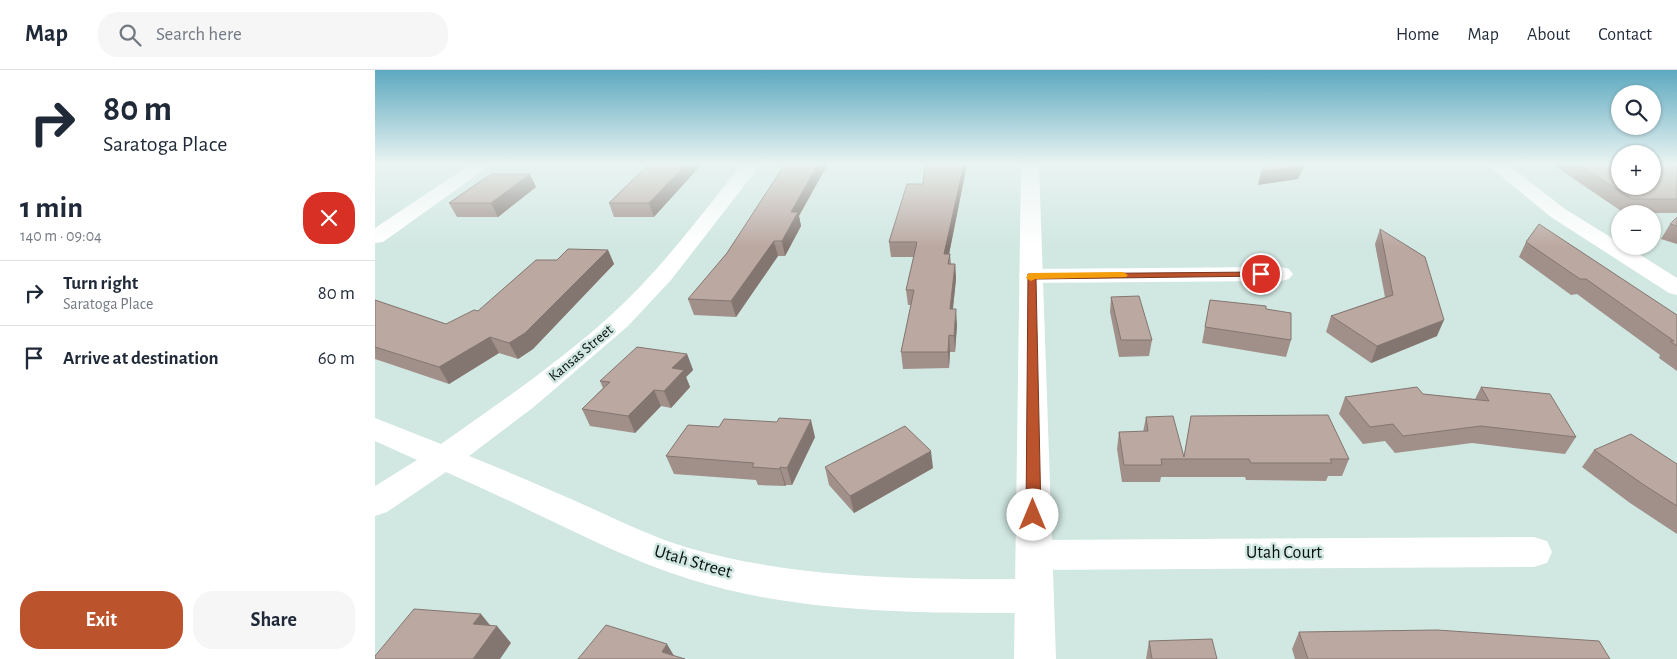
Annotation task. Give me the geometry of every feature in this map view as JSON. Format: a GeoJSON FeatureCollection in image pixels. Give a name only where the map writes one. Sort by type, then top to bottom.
{"type":"FeatureCollection","features":[{"type":"Feature","properties":{"kind":"street"},"geometry":{"type":"LineString","coordinates":[[375,237],[442,191]]}},
{"type":"Feature","properties":{"kind":"street","name":"Kansas Street"},"geometry":{"type":"LineString","coordinates":[[375,502],[444,458],[525,399],[619,321],[663,274],[730,191]]}},
{"type":"Feature","properties":{"kind":"street"},"geometry":{"type":"LineString","coordinates":[[1030,191],[1035,659]]}},
{"type":"Feature","properties":{"kind":"street"},"geometry":{"type":"LineString","coordinates":[[1530,191],[1558,213],[1677,288]]}},
{"type":"Feature","properties":{"kind":"street"},"geometry":{"type":"LineString","coordinates":[[1031,276],[1281,274]]}},
{"type":"Feature","properties":{"kind":"street","name":"Utah Street"},"geometry":{"type":"LineString","coordinates":[[375,429],[652,551],[709,569],[785,584],[856,593],[920,596],[1034,596]]}},
{"type":"Feature","properties":{"kind":"street","name":"Utah Court"},"geometry":{"type":"LineString","coordinates":[[1034,554],[1534,552]]}},
{"type":"Feature","properties":{"kind":"building"},"geometry":{"type":"Polygon","coordinates":[[[466,191],[506,191],[491,203],[449,203],[466,191]]]}},
{"type":"Feature","properties":{"kind":"building"},"geometry":{"type":"Polygon","coordinates":[[[621,191],[660,191],[649,203],[609,203],[621,191]]]}},
{"type":"Feature","properties":{"kind":"building"},"geometry":{"type":"Polygon","coordinates":[[[767,191],[803,191],[791,212],[798,212],[782,241],[774,241],[731,301],[688,299],[727,253],[767,191]]]}},
{"type":"Feature","properties":{"kind":"building"},"geometry":{"type":"Polygon","coordinates":[[[905,191],[958,191],[944,254],[950,254],[948,264],[955,264],[950,309],[956,309],[954,336],[949,335],[948,352],[901,352],[914,290],[906,290],[917,242],[889,242],[905,191]]]}},
{"type":"Feature","properties":{"kind":"building"},"geometry":{"type":"Polygon","coordinates":[[[1661,191],[1677,191],[1677,199],[1632,199],[1626,195],[1661,195],[1661,191]]]}},
{"type":"Feature","properties":{"kind":"building"},"geometry":{"type":"Polygon","coordinates":[[[1677,217],[1677,226],[1670,224],[1677,217]]]}},
{"type":"Feature","properties":{"kind":"building"},"geometry":{"type":"Polygon","coordinates":[[[1539,224],[1677,315],[1677,346],[1670,341],[1674,341],[1586,279],[1580,279],[1526,242],[1539,224]]]}},
{"type":"Feature","properties":{"kind":"building"},"geometry":{"type":"Polygon","coordinates":[[[1380,229],[1425,257],[1444,320],[1377,346],[1331,316],[1393,295],[1380,229]]]}},
{"type":"Feature","properties":{"kind":"building"},"geometry":{"type":"Polygon","coordinates":[[[568,249],[608,250],[525,333],[509,343],[490,337],[439,367],[375,347],[375,300],[446,324],[474,310],[478,311],[536,260],[557,260],[568,249]]]}},
{"type":"Feature","properties":{"kind":"building"},"geometry":{"type":"Polygon","coordinates":[[[1139,296],[1152,340],[1121,340],[1111,297],[1139,296]]]}},
{"type":"Feature","properties":{"kind":"building"},"geometry":{"type":"Polygon","coordinates":[[[1210,300],[1266,306],[1266,309],[1291,313],[1291,340],[1205,327],[1210,300]]]}},
{"type":"Feature","properties":{"kind":"building"},"geometry":{"type":"Polygon","coordinates":[[[637,347],[687,354],[672,368],[684,370],[664,391],[654,390],[628,416],[582,409],[610,382],[600,381],[637,347]]]}},
{"type":"Feature","properties":{"kind":"building"},"geometry":{"type":"Polygon","coordinates":[[[1417,387],[1423,394],[1489,401],[1481,387],[1550,394],[1576,437],[1481,426],[1403,436],[1393,424],[1370,427],[1345,397],[1417,387]]]}},
{"type":"Feature","properties":{"kind":"building"},"geometry":{"type":"Polygon","coordinates":[[[1328,415],[1349,459],[1330,459],[1332,463],[1251,463],[1249,459],[1161,459],[1162,465],[1124,465],[1119,432],[1148,431],[1146,417],[1173,416],[1184,457],[1191,416],[1328,415]]]}},
{"type":"Feature","properties":{"kind":"building"},"geometry":{"type":"Polygon","coordinates":[[[779,418],[811,420],[787,468],[752,467],[754,463],[666,456],[688,425],[719,427],[724,419],[777,422],[779,418]]]}},
{"type":"Feature","properties":{"kind":"building"},"geometry":{"type":"Polygon","coordinates":[[[905,426],[931,451],[850,496],[825,467],[905,426]]]}},
{"type":"Feature","properties":{"kind":"building"},"geometry":{"type":"Polygon","coordinates":[[[1631,434],[1677,464],[1677,506],[1594,450],[1631,434]]]}},
{"type":"Feature","properties":{"kind":"building"},"geometry":{"type":"Polygon","coordinates":[[[414,609],[481,614],[473,624],[497,626],[473,659],[375,659],[375,656],[414,609]]]}},
{"type":"Feature","properties":{"kind":"building"},"geometry":{"type":"Polygon","coordinates":[[[606,625],[667,644],[662,652],[685,659],[578,659],[606,625]]]}},
{"type":"Feature","properties":{"kind":"building"},"geometry":{"type":"Polygon","coordinates":[[[1437,630],[1599,641],[1610,659],[1308,659],[1299,632],[1437,630]]]}},
{"type":"Feature","properties":{"kind":"building"},"geometry":{"type":"Polygon","coordinates":[[[1212,639],[1217,659],[1152,659],[1149,641],[1212,639]]]}},
{"type":"Feature","properties":{"kind":"slow traffic"},"geometry":{"type":"LineString","coordinates":[[1031,278],[1031,276],[1123,275]]}},
{"type":"Feature","properties":{"kind":"route"},"geometry":{"type":"LineString","coordinates":[[1033,515],[1031,276],[1261,274]]}}]}
